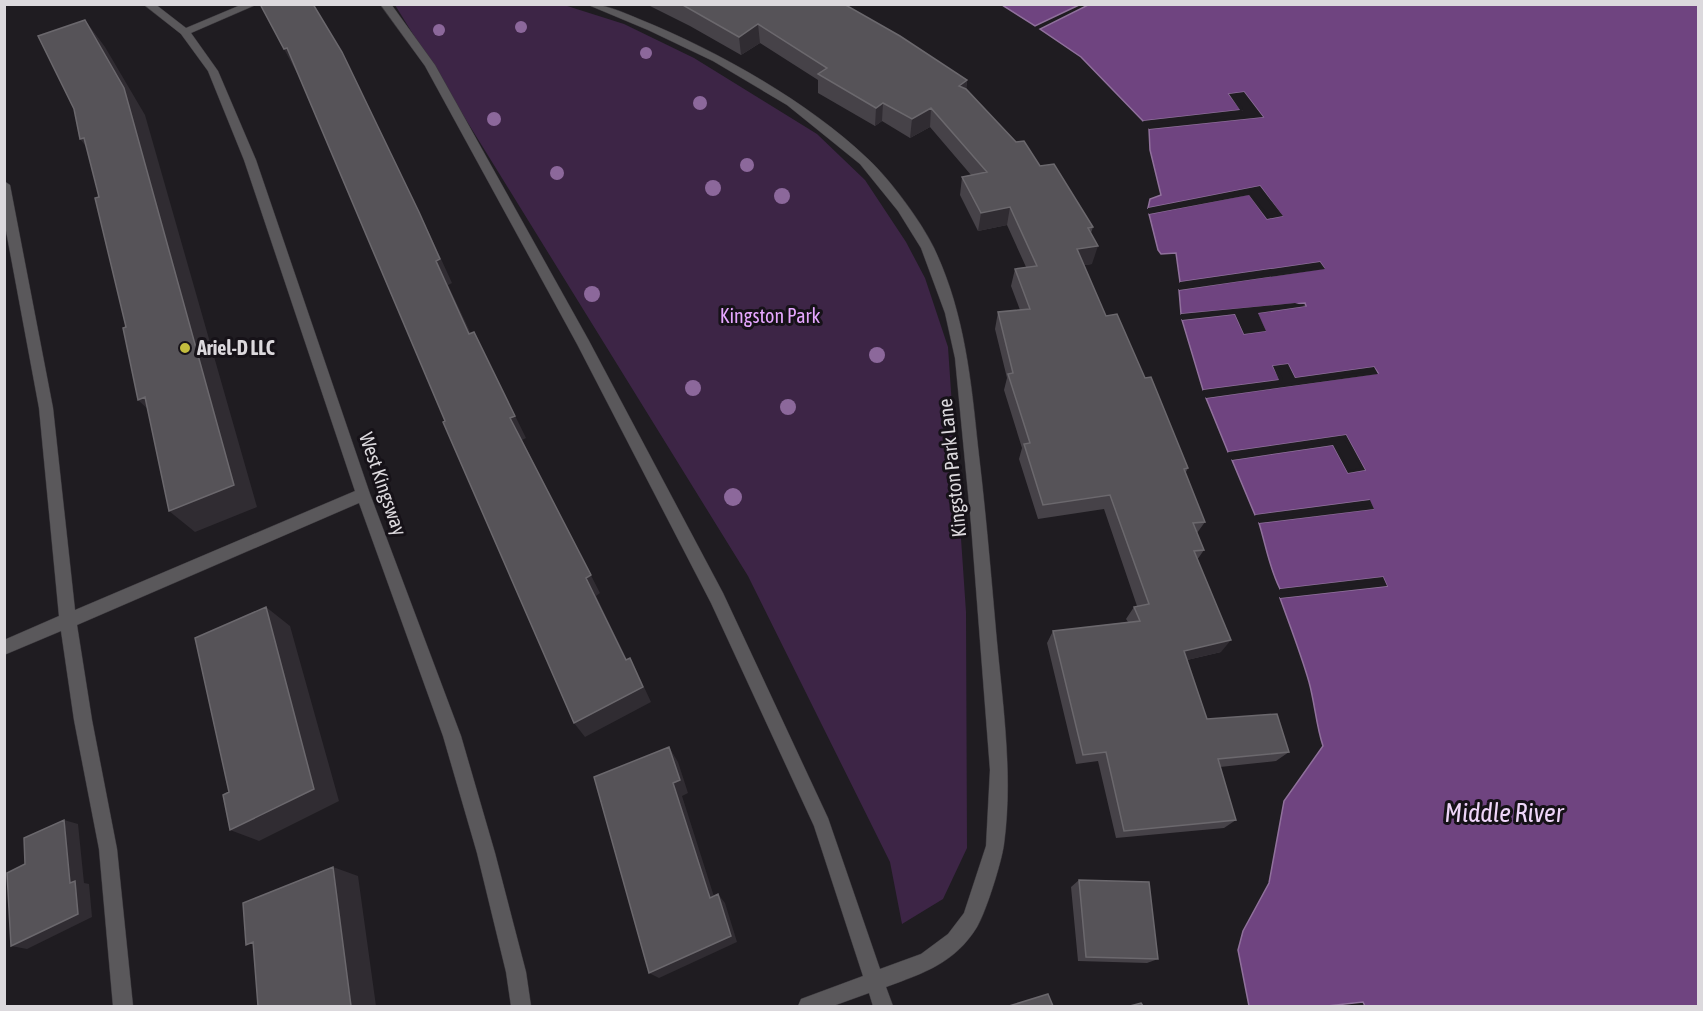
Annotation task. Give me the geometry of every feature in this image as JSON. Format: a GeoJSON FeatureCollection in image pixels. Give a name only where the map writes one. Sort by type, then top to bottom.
{"type":"FeatureCollection","features":[{"type":"Feature","properties":{"kind":"street","name":"West Kingsway"},"geometry":{"type":"LineString","coordinates":[[148,4],[184,32],[213,71],[250,160],[363,494],[452,736],[486,854],[516,972],[521,1006]]}},
{"type":"Feature","properties":{"kind":"street"},"geometry":{"type":"LineString","coordinates":[[184,32],[253,4]]}},
{"type":"Feature","properties":{"kind":"street"},"geometry":{"type":"LineString","coordinates":[[385,4],[430,65],[583,343],[717,598],[822,824],[883,1006]]}},
{"type":"Feature","properties":{"kind":"street","name":"Kingston Park Lane"},"geometry":{"type":"LineString","coordinates":[[591,4],[652,28],[717,59],[791,104],[864,161],[902,208],[927,247],[952,313],[962,358],[982,560],[999,770],[995,846],[972,918],[955,941],[927,962],[808,1006]]}},
{"type":"Feature","properties":{"kind":"street"},"geometry":{"type":"LineString","coordinates":[[4,185],[46,408],[68,621],[82,720],[108,849],[123,1006]]}},
{"type":"Feature","properties":{"kind":"street"},"geometry":{"type":"LineString","coordinates":[[4,648],[363,494]]}},
{"type":"Feature","properties":{"kind":"green space","name":"Kingston Park"},"geometry":{"type":"Polygon","coordinates":[[[395,5],[564,5],[624,24],[694,58],[817,134],[865,180],[906,242],[925,278],[948,347],[966,612],[967,848],[943,899],[902,924],[890,862],[748,576],[395,5]]]}},
{"type":"Feature","properties":{"kind":"water","name":"Middle River"},"geometry":{"type":"Polygon","coordinates":[[[1090,4],[1698,5],[1698,1006],[1365,1006],[1363,1002],[1327,1006],[1249,1006],[1238,950],[1243,931],[1269,883],[1284,801],[1323,746],[1309,682],[1280,598],[1387,586],[1383,577],[1280,589],[1270,565],[1259,523],[1373,509],[1369,500],[1255,515],[1232,460],[1333,445],[1348,473],[1365,470],[1346,435],[1228,452],[1206,398],[1378,373],[1374,367],[1295,378],[1288,364],[1273,366],[1280,380],[1203,390],[1182,320],[1235,314],[1244,334],[1265,331],[1257,313],[1306,306],[1305,303],[1181,314],[1179,290],[1324,268],[1320,262],[1180,282],[1176,253],[1161,254],[1158,250],[1149,214],[1249,194],[1267,219],[1282,216],[1260,186],[1148,208],[1150,199],[1161,195],[1150,150],[1149,129],[1263,117],[1244,92],[1229,94],[1241,110],[1143,121],[1081,57],[1040,29],[1090,4]]]}},
{"type":"Feature","properties":{"kind":"water"},"geometry":{"type":"Polygon","coordinates":[[[1002,5],[1079,5],[1035,26],[1002,5]]]}},
{"type":"Feature","properties":{"kind":"pier"},"geometry":{"type":"Polygon","coordinates":[[[1244,92],[1263,117],[1149,129],[1147,127],[1258,115],[1243,95],[1235,96],[1243,108],[1241,113],[1145,124],[1143,121],[1240,110],[1229,94],[1244,92]]]}},
{"type":"Feature","properties":{"kind":"pier"},"geometry":{"type":"Polygon","coordinates":[[[1260,186],[1283,216],[1267,219],[1249,195],[1149,214],[1148,211],[1148,208],[1260,186]],[[1259,189],[1148,211],[1249,191],[1269,216],[1278,214],[1259,189]]]}},
{"type":"Feature","properties":{"kind":"pier"},"geometry":{"type":"Polygon","coordinates":[[[1320,262],[1325,269],[1179,290],[1179,287],[1320,266],[1180,285],[1180,282],[1320,262]]]}},
{"type":"Feature","properties":{"kind":"pier"},"geometry":{"type":"Polygon","coordinates":[[[1295,303],[1306,306],[1258,313],[1266,331],[1244,334],[1235,314],[1182,320],[1181,314],[1295,303]]]}},
{"type":"Feature","properties":{"kind":"pier"},"geometry":{"type":"Polygon","coordinates":[[[1288,364],[1295,378],[1374,367],[1378,374],[1206,398],[1205,395],[1373,371],[1295,381],[1286,367],[1278,369],[1283,379],[1281,383],[1204,393],[1203,390],[1279,380],[1273,366],[1288,364]]]}},
{"type":"Feature","properties":{"kind":"pier"},"geometry":{"type":"Polygon","coordinates":[[[1346,435],[1365,470],[1348,473],[1333,445],[1232,460],[1231,457],[1334,442],[1350,470],[1361,468],[1344,439],[1230,455],[1228,452],[1346,435]]]}},
{"type":"Feature","properties":{"kind":"pier"},"geometry":{"type":"Polygon","coordinates":[[[1370,500],[1374,509],[1259,523],[1258,520],[1369,506],[1368,504],[1257,518],[1255,515],[1370,500]]]}},
{"type":"Feature","properties":{"kind":"pier"},"geometry":{"type":"Polygon","coordinates":[[[1383,577],[1387,586],[1280,598],[1280,595],[1383,583],[1381,580],[1280,592],[1280,589],[1383,577]]]}},
{"type":"Feature","properties":{"kind":"building"},"geometry":{"type":"Polygon","coordinates":[[[260,4],[313,4],[342,52],[419,212],[440,259],[436,261],[469,334],[474,332],[515,416],[510,418],[591,575],[586,578],[626,660],[630,658],[643,687],[574,723],[443,422],[445,421],[287,48],[284,49],[260,4]]]}},
{"type":"Feature","properties":{"kind":"building"},"geometry":{"type":"Polygon","coordinates":[[[681,4],[844,4],[900,36],[967,80],[959,86],[966,89],[1016,142],[1024,141],[1040,166],[1054,164],[1093,227],[1088,228],[1098,246],[1077,249],[1106,316],[1117,314],[1145,378],[1151,377],[1188,468],[1184,469],[1205,522],[1193,523],[1204,550],[1194,551],[1231,640],[1184,651],[1207,719],[1277,714],[1289,752],[1218,759],[1236,820],[1124,831],[1106,752],[1083,755],[1053,631],[1140,621],[1134,607],[1149,604],[1110,495],[1043,505],[1024,444],[1030,443],[1008,374],[1013,373],[998,312],[1030,309],[1015,269],[1037,266],[1010,207],[981,213],[962,177],[987,172],[931,108],[912,119],[883,103],[876,108],[818,74],[827,68],[758,24],[739,37],[681,4]]]}},
{"type":"Feature","properties":{"kind":"building"},"geometry":{"type":"Polygon","coordinates":[[[85,20],[124,88],[234,485],[169,511],[145,397],[138,400],[123,328],[126,327],[95,198],[99,197],[84,138],[80,139],[74,109],[38,36],[85,20]]]}},
{"type":"Feature","properties":{"kind":"building"},"geometry":{"type":"Polygon","coordinates":[[[266,607],[314,789],[230,830],[223,795],[229,792],[195,638],[266,607]]]}},
{"type":"Feature","properties":{"kind":"building"},"geometry":{"type":"Polygon","coordinates":[[[669,747],[680,780],[673,783],[710,898],[718,894],[731,936],[649,973],[594,777],[669,747]]]}},
{"type":"Feature","properties":{"kind":"building"},"geometry":{"type":"Polygon","coordinates":[[[64,820],[70,883],[75,881],[78,914],[11,946],[7,873],[25,864],[24,838],[64,820]]]}},
{"type":"Feature","properties":{"kind":"building"},"geometry":{"type":"Polygon","coordinates":[[[333,867],[351,1006],[258,1006],[253,942],[246,945],[243,903],[333,867]]]}},
{"type":"Feature","properties":{"kind":"building"},"geometry":{"type":"Polygon","coordinates":[[[1079,880],[1149,882],[1158,959],[1086,957],[1079,880]]]}},
{"type":"Feature","properties":{"kind":"building"},"geometry":{"type":"Polygon","coordinates":[[[1048,994],[1053,1006],[1009,1006],[1048,994]]]}},
{"type":"Feature","properties":{"kind":"place","name":"Ariel-D LLC"},"geometry":{"type":"Point","coordinates":[185,348]}}]}
